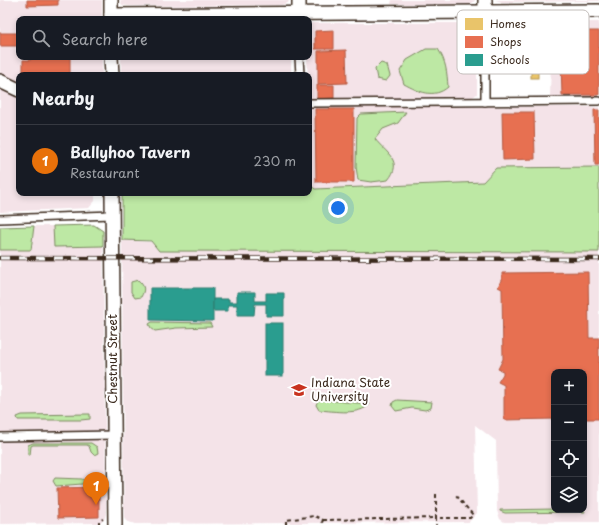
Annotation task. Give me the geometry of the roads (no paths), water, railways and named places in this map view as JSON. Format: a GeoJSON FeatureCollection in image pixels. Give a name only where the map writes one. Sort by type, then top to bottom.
{"type":"FeatureCollection","features":[{"type":"Feature","properties":{"kind":"street"},"geometry":{"type":"LineString","coordinates":[[111,0],[111,16]]}},
{"type":"Feature","properties":{"kind":"street"},"geometry":{"type":"LineString","coordinates":[[299,0],[299,16],[484,6],[576,10]]}},
{"type":"Feature","properties":{"kind":"street"},"geometry":{"type":"LineString","coordinates":[[589,11],[599,11]]}},
{"type":"Feature","properties":{"kind":"street"},"geometry":{"type":"LineString","coordinates":[[111,60],[112,72]]}},
{"type":"Feature","properties":{"kind":"street"},"geometry":{"type":"LineString","coordinates":[[0,81],[16,89]]}},
{"type":"Feature","properties":{"kind":"street","name":"Chestnut Street"},"geometry":{"type":"LineString","coordinates":[[112,196],[115,525]]}},
{"type":"Feature","properties":{"kind":"lane"},"geometry":{"type":"LineString","coordinates":[[299,60],[300,72]]}},
{"type":"Feature","properties":{"kind":"lane"},"geometry":{"type":"LineString","coordinates":[[485,74],[485,102]]}},
{"type":"Feature","properties":{"kind":"lane"},"geometry":{"type":"LineString","coordinates":[[312,103],[599,101]]}},
{"type":"Feature","properties":{"kind":"lane"},"geometry":{"type":"LineString","coordinates":[[0,219],[112,215]]}},
{"type":"Feature","properties":{"kind":"lane"},"geometry":{"type":"LineString","coordinates":[[0,437],[114,435]]}},
{"type":"Feature","properties":{"kind":"railway"},"geometry":{"type":"LineString","coordinates":[[0,258],[599,259]]}},
{"type":"Feature","properties":{"kind":"place","name":"Indiana State University"},"geometry":{"type":"Point","coordinates":[299,390]}},
{"type":"Feature","properties":{"kind":"place","name":"Ballyhoo Tavern"},"geometry":{"type":"Point","coordinates":[96,505]}}]}
